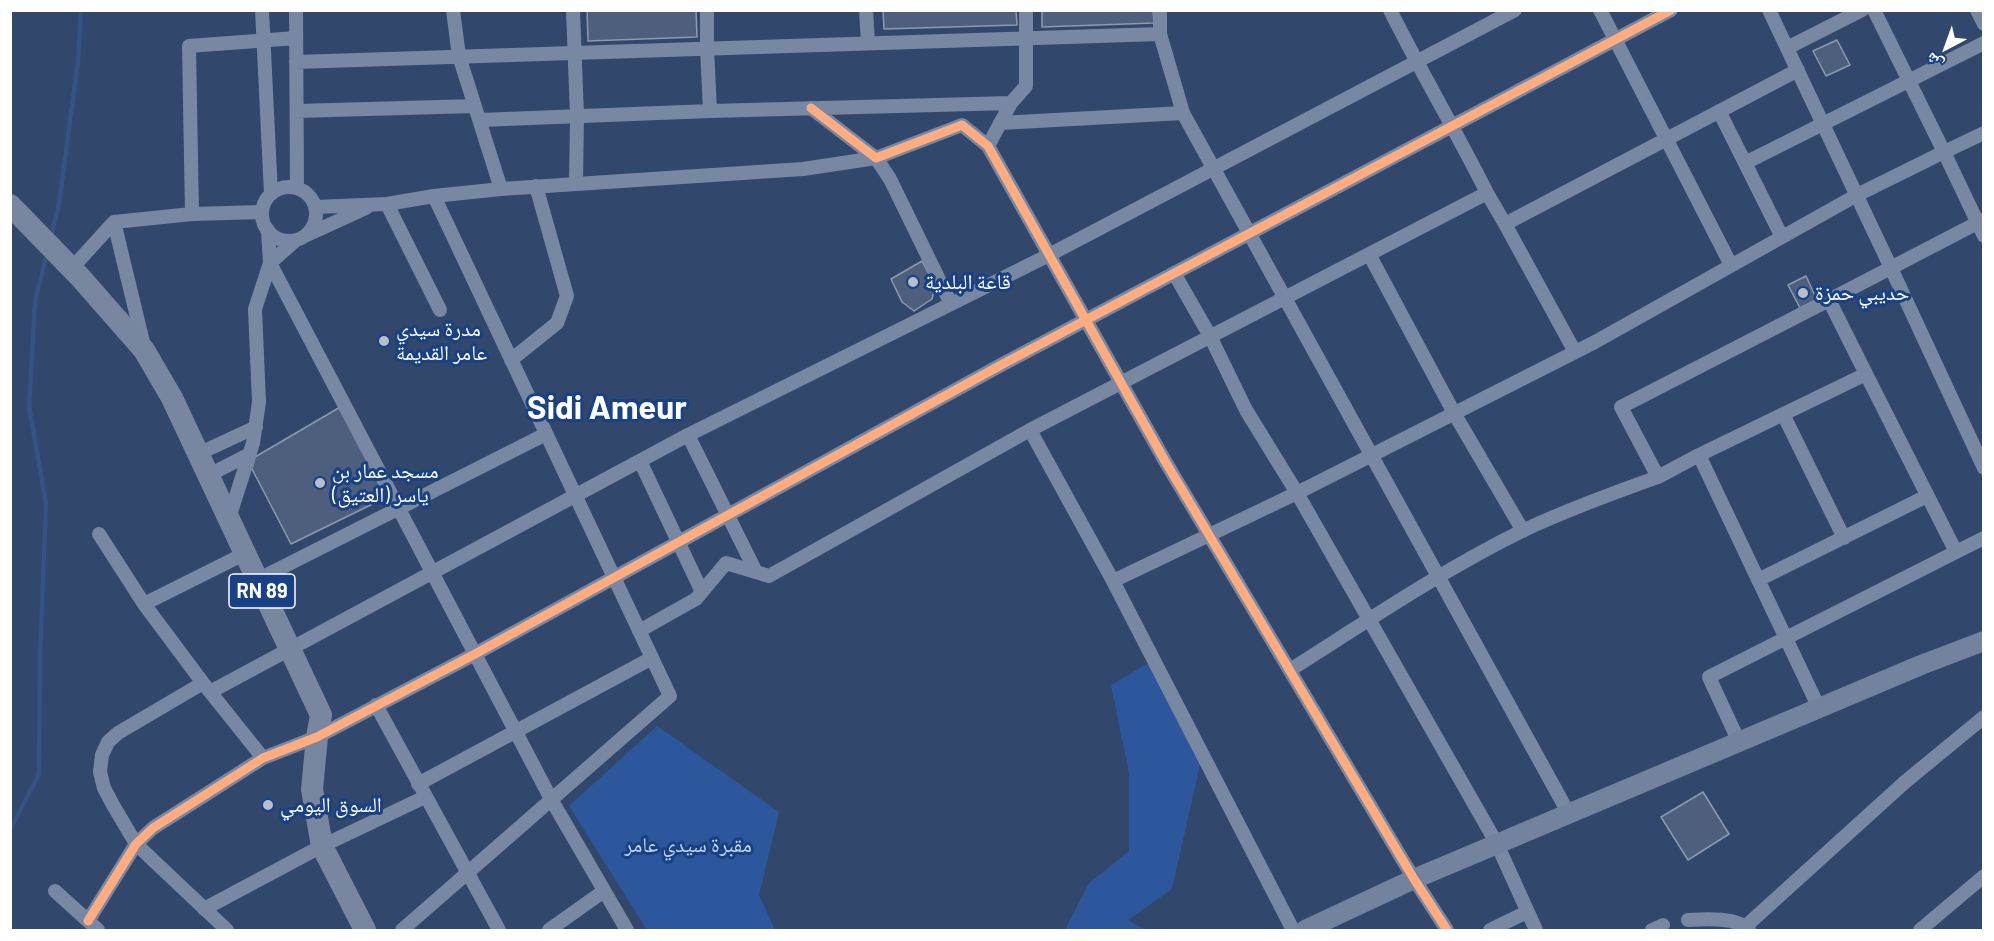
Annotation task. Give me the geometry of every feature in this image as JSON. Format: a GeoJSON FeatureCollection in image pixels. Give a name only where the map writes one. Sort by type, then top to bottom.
{"type":"FeatureCollection","features":[{"type":"Feature","properties":{"kind":"main road","name":"RN 89"},"geometry":{"type":"LineString","coordinates":[[10,205],[76,273],[144,350],[172,398],[321,716],[312,789],[322,846],[365,930]]}},
{"type":"Feature","properties":{"kind":"main road"},"geometry":{"type":"LineString","coordinates":[[1305,930],[1414,879],[1983,640]]}},
{"type":"Feature","properties":{"kind":"street"},"geometry":{"type":"LineString","coordinates":[[262,10],[271,194]]}},
{"type":"Feature","properties":{"kind":"street"},"geometry":{"type":"LineString","coordinates":[[296,10],[297,188]]}},
{"type":"Feature","properties":{"kind":"street"},"geometry":{"type":"LineString","coordinates":[[453,10],[459,57],[501,189]]}},
{"type":"Feature","properties":{"kind":"street"},"geometry":{"type":"LineString","coordinates":[[573,10],[576,52],[576,184]]}},
{"type":"Feature","properties":{"kind":"street"},"geometry":{"type":"LineString","coordinates":[[707,10],[710,111]]}},
{"type":"Feature","properties":{"kind":"street"},"geometry":{"type":"LineString","coordinates":[[866,10],[868,43]]}},
{"type":"Feature","properties":{"kind":"street"},"geometry":{"type":"LineString","coordinates":[[988,146],[1011,103],[1026,86],[1026,10]]}},
{"type":"Feature","properties":{"kind":"street"},"geometry":{"type":"LineString","coordinates":[[1160,10],[1160,34],[1183,113],[1569,814]]}},
{"type":"Feature","properties":{"kind":"street"},"geometry":{"type":"LineString","coordinates":[[1390,10],[1416,62],[1453,125],[1487,193],[1575,352]]}},
{"type":"Feature","properties":{"kind":"street"},"geometry":{"type":"LineString","coordinates":[[227,930],[136,844],[104,788],[100,772],[102,755],[108,742],[118,733],[289,649],[688,435],[1049,255],[1515,10]]}},
{"type":"Feature","properties":{"kind":"street"},"geometry":{"type":"LineString","coordinates":[[1600,10],[1731,265]]}},
{"type":"Feature","properties":{"kind":"street"},"geometry":{"type":"LineString","coordinates":[[56,891],[93,926],[136,844],[153,828],[263,758],[317,737],[475,654],[1173,273],[1671,10]]}},
{"type":"Feature","properties":{"kind":"street"},"geometry":{"type":"LineString","coordinates":[[1769,10],[1983,468]]}},
{"type":"Feature","properties":{"kind":"street"},"geometry":{"type":"LineString","coordinates":[[1787,48],[1862,10]]}},
{"type":"Feature","properties":{"kind":"street"},"geometry":{"type":"LineString","coordinates":[[1658,477],[1622,407],[1891,268],[1982,226],[1874,10]]}},
{"type":"Feature","properties":{"kind":"street"},"geometry":{"type":"LineString","coordinates":[[1977,10],[1983,24]]}},
{"type":"Feature","properties":{"kind":"street"},"geometry":{"type":"LineString","coordinates":[[296,62],[1160,34]]}},
{"type":"Feature","properties":{"kind":"street"},"geometry":{"type":"LineString","coordinates":[[192,214],[189,46],[296,38]]}},
{"type":"Feature","properties":{"kind":"street"},"geometry":{"type":"LineString","coordinates":[[1745,163],[1983,43]]}},
{"type":"Feature","properties":{"kind":"street"},"geometry":{"type":"LineString","coordinates":[[1505,224],[1798,70]]}},
{"type":"Feature","properties":{"kind":"street"},"geometry":{"type":"LineString","coordinates":[[480,120],[1011,103]]}},
{"type":"Feature","properties":{"kind":"street"},"geometry":{"type":"LineString","coordinates":[[297,111],[475,106]]}},
{"type":"Feature","properties":{"kind":"street"},"geometry":{"type":"LineString","coordinates":[[811,108],[876,158],[890,179],[951,304]]}},
{"type":"Feature","properties":{"kind":"street"},"geometry":{"type":"LineString","coordinates":[[1719,111],[1782,237]]}},
{"type":"Feature","properties":{"kind":"street"},"geometry":{"type":"LineString","coordinates":[[1000,123],[1183,113]]}},
{"type":"Feature","properties":{"kind":"street"},"geometry":{"type":"LineString","coordinates":[[315,207],[380,205],[434,196],[536,186],[803,170],[876,158],[962,125],[988,146],[1209,535],[1414,879],[1447,930]]}},
{"type":"Feature","properties":{"kind":"street"},"geometry":{"type":"LineString","coordinates":[[1113,581],[1297,493],[1575,352],[1857,195],[1983,133]]}},
{"type":"Feature","properties":{"kind":"street"},"geometry":{"type":"LineString","coordinates":[[511,360],[557,323],[567,296],[536,186]]}},
{"type":"Feature","properties":{"kind":"street"},"geometry":{"type":"LineString","coordinates":[[228,520],[250,454],[259,402],[255,309],[270,263],[268,230],[262,212],[271,194],[279,189],[297,188],[312,199],[316,218],[312,228],[270,263]]}},
{"type":"Feature","properties":{"kind":"street"},"geometry":{"type":"LineString","coordinates":[[639,631],[696,599],[726,563],[769,576],[1030,430],[1487,193]]}},
{"type":"Feature","properties":{"kind":"street"},"geometry":{"type":"LineString","coordinates":[[402,930],[670,696],[434,196]]}},
{"type":"Feature","properties":{"kind":"street"},"geometry":{"type":"LineString","coordinates":[[268,230],[276,237],[286,240],[301,238],[380,205]]}},
{"type":"Feature","properties":{"kind":"street"},"geometry":{"type":"LineString","coordinates":[[380,205],[440,310]]}},
{"type":"Feature","properties":{"kind":"street"},"geometry":{"type":"LineString","coordinates":[[76,273],[114,222],[192,214],[262,212]]}},
{"type":"Feature","properties":{"kind":"street"},"geometry":{"type":"LineString","coordinates":[[114,222],[144,350]]}},
{"type":"Feature","properties":{"kind":"street"},"geometry":{"type":"LineString","coordinates":[[1369,254],[1454,413],[1523,531]]}},
{"type":"Feature","properties":{"kind":"street"},"geometry":{"type":"LineString","coordinates":[[270,263],[551,800],[627,930]]}},
{"type":"Feature","properties":{"kind":"street"},"geometry":{"type":"LineString","coordinates":[[1173,273],[1210,336],[1246,410],[1297,493],[1497,844],[1536,930]]}},
{"type":"Feature","properties":{"kind":"street"},"geometry":{"type":"LineString","coordinates":[[1829,300],[1956,552]]}},
{"type":"Feature","properties":{"kind":"street"},"geometry":{"type":"LineString","coordinates":[[1290,670],[1439,577],[1523,531],[1658,477],[1866,374]]}},
{"type":"Feature","properties":{"kind":"street"},"geometry":{"type":"LineString","coordinates":[[1784,414],[1844,538]]}},
{"type":"Feature","properties":{"kind":"street"},"geometry":{"type":"LineString","coordinates":[[198,454],[256,427]]}},
{"type":"Feature","properties":{"kind":"street"},"geometry":{"type":"LineString","coordinates":[[1030,430],[1113,581],[1293,930]]}},
{"type":"Feature","properties":{"kind":"street"},"geometry":{"type":"LineString","coordinates":[[257,580],[546,434]]}},
{"type":"Feature","properties":{"kind":"street"},"geometry":{"type":"LineString","coordinates":[[688,435],[756,572]]}},
{"type":"Feature","properties":{"kind":"street"},"geometry":{"type":"LineString","coordinates":[[207,476],[250,454]]}},
{"type":"Feature","properties":{"kind":"street"},"geometry":{"type":"LineString","coordinates":[[1699,455],[1819,708]]}},
{"type":"Feature","properties":{"kind":"street"},"geometry":{"type":"LineString","coordinates":[[640,461],[702,592]]}},
{"type":"Feature","properties":{"kind":"street"},"geometry":{"type":"LineString","coordinates":[[1758,580],[1927,496]]}},
{"type":"Feature","properties":{"kind":"street"},"geometry":{"type":"LineString","coordinates":[[99,534],[144,604],[263,758]]}},
{"type":"Feature","properties":{"kind":"street"},"geometry":{"type":"LineString","coordinates":[[1739,742],[1709,677],[1983,538]]}},
{"type":"Feature","properties":{"kind":"street"},"geometry":{"type":"LineString","coordinates":[[144,604],[244,554]]}},
{"type":"Feature","properties":{"kind":"street"},"geometry":{"type":"LineString","coordinates":[[418,784],[652,658]]}},
{"type":"Feature","properties":{"kind":"street"},"geometry":{"type":"LineString","coordinates":[[376,705],[466,874],[499,930]]}},
{"type":"Feature","properties":{"kind":"street"},"geometry":{"type":"LineString","coordinates":[[1688,920],[1715,918],[1748,928],[1905,782],[1983,717]]}},
{"type":"Feature","properties":{"kind":"street"},"geometry":{"type":"LineString","coordinates":[[204,909],[322,846],[425,797]]}},
{"type":"Feature","properties":{"kind":"street"},"geometry":{"type":"LineString","coordinates":[[1920,930],[1983,876]]}},
{"type":"Feature","properties":{"kind":"street"},"geometry":{"type":"LineString","coordinates":[[549,930],[604,891]]}},
{"type":"Feature","properties":{"kind":"street"},"geometry":{"type":"LineString","coordinates":[[1490,930],[1527,912]]}},
{"type":"Feature","properties":{"kind":"green space"},"geometry":{"type":"Polygon","coordinates":[[[1152,661],[1202,756],[1172,889],[1128,920],[1145,930],[1065,930],[1089,883],[1129,851],[1129,773],[1111,685],[1152,661]]]}},
{"type":"Feature","properties":{"kind":"green space","name":"مقبرة سيدي عامر"},"geometry":{"type":"Polygon","coordinates":[[[657,726],[779,812],[759,895],[775,930],[647,930],[569,806],[657,726]]]}},
{"type":"Feature","properties":{"kind":"building"},"geometry":{"type":"Polygon","coordinates":[[[587,10],[696,10],[697,37],[588,41],[587,10]]]}},
{"type":"Feature","properties":{"kind":"building"},"geometry":{"type":"Polygon","coordinates":[[[883,10],[1016,10],[1017,25],[884,29],[883,10]]]}},
{"type":"Feature","properties":{"kind":"building"},"geometry":{"type":"Polygon","coordinates":[[[1042,10],[1153,10],[1154,23],[1042,27],[1042,10]]]}},
{"type":"Feature","properties":{"kind":"building"},"geometry":{"type":"Polygon","coordinates":[[[1837,40],[1850,65],[1826,76],[1813,51],[1837,40]]]}},
{"type":"Feature","properties":{"kind":"building","name":"قاعة البلدية"},"geometry":{"type":"Polygon","coordinates":[[[922,261],[935,286],[932,299],[914,311],[902,302],[891,279],[922,261]]]}},
{"type":"Feature","properties":{"kind":"building","name":"حديبي حمزة"},"geometry":{"type":"Polygon","coordinates":[[[1806,276],[1817,300],[1800,308],[1788,285],[1806,276]]]}},
{"type":"Feature","properties":{"kind":"building","name":"مسجد عمار بن ياسر (العتيق)"},"geometry":{"type":"Polygon","coordinates":[[[342,406],[389,496],[291,544],[252,469],[255,457],[342,406]]]}},
{"type":"Feature","properties":{"kind":"building"},"geometry":{"type":"Polygon","coordinates":[[[1703,792],[1729,834],[1688,860],[1661,817],[1703,792]]]}},
{"type":"Feature","properties":{"kind":"waterway"},"geometry":{"type":"LineString","coordinates":[[51,237],[59,204],[78,61],[81,10]]}},
{"type":"Feature","properties":{"kind":"waterway"},"geometry":{"type":"LineString","coordinates":[[10,830],[39,774],[40,655],[46,504],[29,406],[35,302],[47,253]]}},
{"type":"Feature","properties":{"kind":"cycle path"},"geometry":{"type":"LineString","coordinates":[[88,921],[136,844],[153,828],[263,758],[317,737],[475,654],[1001,365],[1671,10]]}},
{"type":"Feature","properties":{"kind":"cycle path"},"geometry":{"type":"LineString","coordinates":[[811,108],[876,158],[962,125],[988,146],[1165,461],[1414,879],[1447,930]]}},
{"type":"Feature","properties":{"kind":"place","name":"قاعة البلدية"},"geometry":{"type":"Point","coordinates":[913,282]}},
{"type":"Feature","properties":{"kind":"place","name":"حديبي حمزة"},"geometry":{"type":"Point","coordinates":[1803,293]}},
{"type":"Feature","properties":{"kind":"place","name":"مدرة سيدي عامر القديمة"},"geometry":{"type":"Point","coordinates":[384,341]}},
{"type":"Feature","properties":{"kind":"place","name":"مسجد عمار بن ياسر (العتيق)"},"geometry":{"type":"Point","coordinates":[320,483]}},
{"type":"Feature","properties":{"kind":"place","name":"السوق اليومي"},"geometry":{"type":"Point","coordinates":[268,805]}},
{"type":"Feature","properties":{"kind":"district","name":"Sidi Ameur"},"geometry":{"type":"Point","coordinates":[607,408]}}]}
